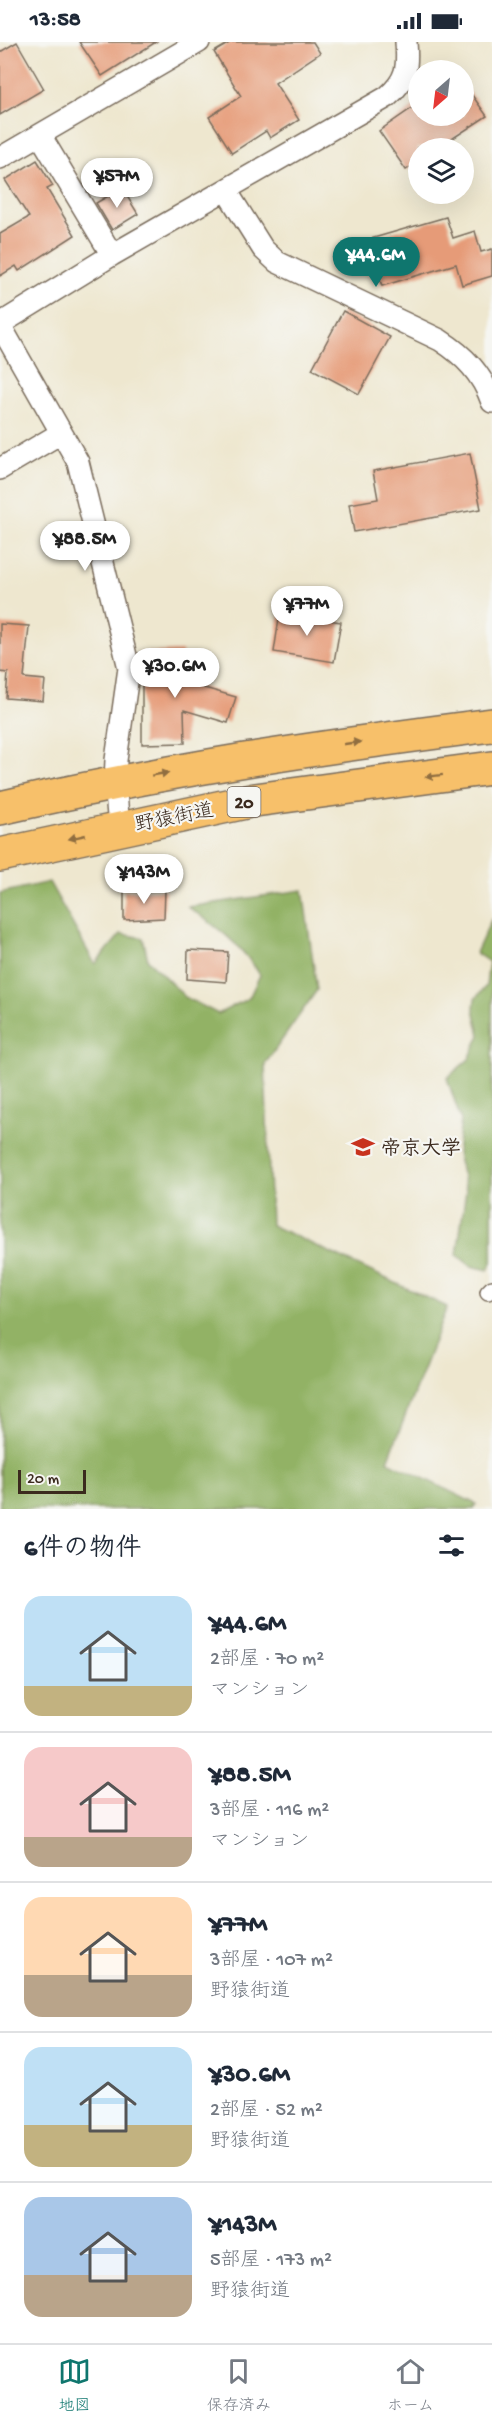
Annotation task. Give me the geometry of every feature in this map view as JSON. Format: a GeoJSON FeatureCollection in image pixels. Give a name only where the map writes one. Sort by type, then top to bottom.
{"type":"FeatureCollection","features":[{"type":"Feature","properties":{"kind":"main road","name":"20"},"geometry":{"type":"LineString","coordinates":[[0,808],[115,782],[275,754],[492,724]]}},
{"type":"Feature","properties":{"kind":"main road","name":"野猿街道"},"geometry":{"type":"LineString","coordinates":[[0,855],[119,827],[255,800],[492,768]]}},
{"type":"Feature","properties":{"kind":"street"},"geometry":{"type":"LineString","coordinates":[[0,158],[199,42]]}},
{"type":"Feature","properties":{"kind":"street"},"geometry":{"type":"LineString","coordinates":[[119,827],[115,782],[129,668],[78,462],[0,324],[112,255],[387,97],[400,86],[408,64],[405,42]]}},
{"type":"Feature","properties":{"kind":"street"},"geometry":{"type":"LineString","coordinates":[[40,135],[112,255]]}},
{"type":"Feature","properties":{"kind":"street"},"geometry":{"type":"LineString","coordinates":[[226,190],[263,249],[277,262],[295,273],[440,340],[460,352],[476,370],[492,402]]}},
{"type":"Feature","properties":{"kind":"street"},"geometry":{"type":"LineString","coordinates":[[0,469],[61,433]]}},
{"type":"Feature","properties":{"kind":"green space"},"geometry":{"type":"Polygon","coordinates":[[[49,882],[95,964],[121,934],[143,938],[148,960],[185,997],[218,1014],[249,998],[260,975],[237,945],[188,907],[303,890],[317,990],[265,1064],[271,1225],[447,1307],[388,1461],[476,1504],[474,1509],[0,1509],[0,893],[49,882]]]}},
{"type":"Feature","properties":{"kind":"green space"},"geometry":{"type":"Polygon","coordinates":[[[492,918],[492,1262],[488,1270],[471,1266],[457,1255],[466,1190],[457,1153],[461,1120],[447,1078],[469,1059],[480,1035],[474,1009],[475,999],[486,986],[489,962],[476,953],[492,918]]]}},
{"type":"Feature","properties":{"kind":"building"},"geometry":{"type":"Polygon","coordinates":[[[17,42],[44,89],[0,115],[0,52],[17,42]]]}},
{"type":"Feature","properties":{"kind":"building"},"geometry":{"type":"Polygon","coordinates":[[[79,42],[156,42],[102,76],[79,42]]]}},
{"type":"Feature","properties":{"kind":"building"},"geometry":{"type":"Polygon","coordinates":[[[231,42],[313,42],[320,53],[275,83],[299,120],[270,138],[266,131],[232,153],[209,117],[241,96],[214,52],[231,42]]]}},
{"type":"Feature","properties":{"kind":"building"},"geometry":{"type":"Polygon","coordinates":[[[474,98],[487,116],[474,124],[474,98]]]}},
{"type":"Feature","properties":{"kind":"building"},"geometry":{"type":"Polygon","coordinates":[[[408,111],[408,126],[472,126],[453,138],[408,138],[408,169],[406,170],[379,131],[408,111]]]}},
{"type":"Feature","properties":{"kind":"building"},"geometry":{"type":"Polygon","coordinates":[[[37,160],[53,186],[47,189],[75,235],[19,271],[16,266],[0,276],[0,234],[29,217],[5,180],[37,160]]]}},
{"type":"Feature","properties":{"kind":"building"},"geometry":{"type":"Polygon","coordinates":[[[122,188],[138,214],[112,230],[96,203],[122,188]]]}},
{"type":"Feature","properties":{"kind":"building"},"geometry":{"type":"Polygon","coordinates":[[[446,217],[453,238],[475,231],[481,252],[492,249],[492,276],[462,285],[456,264],[382,286],[376,268],[362,273],[353,244],[446,217]]]}},
{"type":"Feature","properties":{"kind":"building"},"geometry":{"type":"Polygon","coordinates":[[[343,311],[390,337],[359,394],[312,369],[343,311]]]}},
{"type":"Feature","properties":{"kind":"building"},"geometry":{"type":"Polygon","coordinates":[[[470,453],[481,509],[354,532],[349,504],[378,499],[373,471],[470,453]]]}},
{"type":"Feature","properties":{"kind":"building"},"geometry":{"type":"Polygon","coordinates":[[[280,612],[341,622],[334,662],[274,652],[280,612]]]}},
{"type":"Feature","properties":{"kind":"building"},"geometry":{"type":"Polygon","coordinates":[[[0,624],[29,626],[24,678],[45,680],[43,701],[6,698],[8,673],[0,672],[0,624]]]}},
{"type":"Feature","properties":{"kind":"building"},"geometry":{"type":"Polygon","coordinates":[[[182,651],[183,682],[236,697],[228,723],[184,710],[185,743],[142,744],[142,669],[139,653],[182,651]]]}},
{"type":"Feature","properties":{"kind":"building"},"geometry":{"type":"Polygon","coordinates":[[[165,890],[164,918],[124,920],[124,891],[165,890]]]}},
{"type":"Feature","properties":{"kind":"building"},"geometry":{"type":"Polygon","coordinates":[[[188,950],[228,952],[226,982],[187,979],[188,950]]]}},
{"type":"Feature","properties":{"kind":"place","name":"帝京大学"},"geometry":{"type":"Point","coordinates":[363,1147]}}]}
